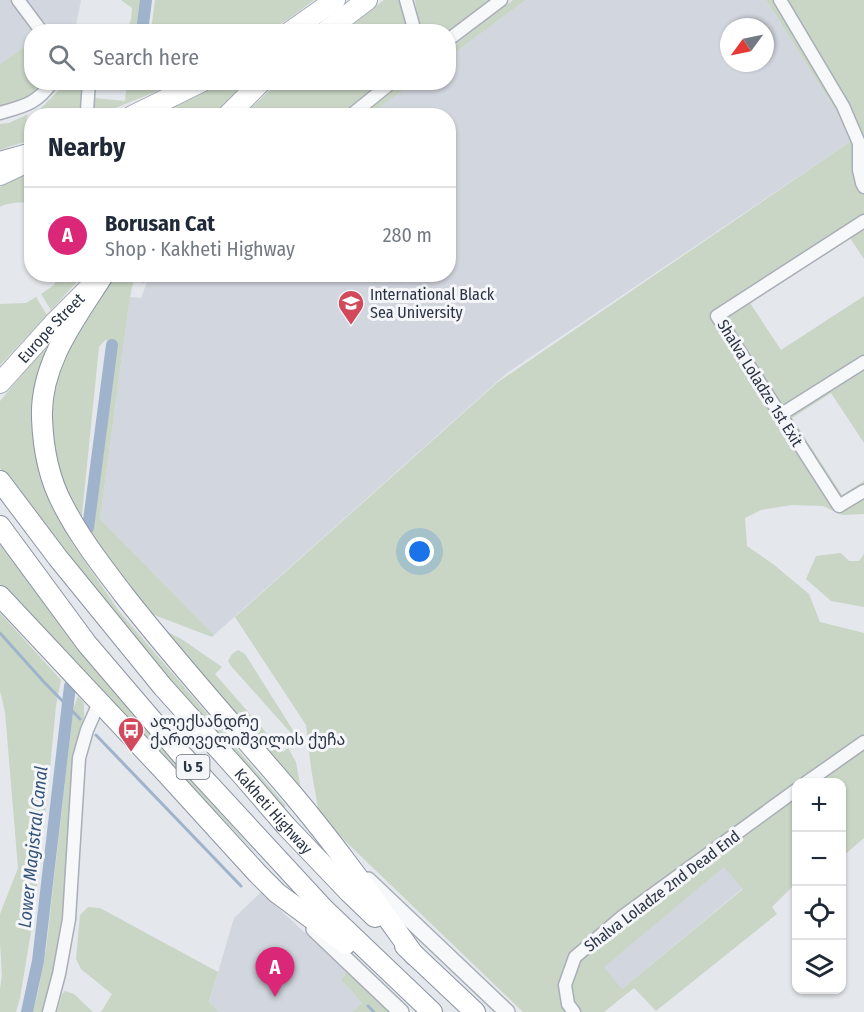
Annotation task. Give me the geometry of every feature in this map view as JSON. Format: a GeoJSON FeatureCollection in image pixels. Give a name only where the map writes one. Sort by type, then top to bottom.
{"type":"FeatureCollection","features":[{"type":"Feature","properties":{"kind":"main road"},"geometry":{"type":"LineString","coordinates":[[302,24],[334,0]]}},
{"type":"Feature","properties":{"kind":"main road"},"geometry":{"type":"LineString","coordinates":[[336,24],[367,0]]}},
{"type":"Feature","properties":{"kind":"main road"},"geometry":{"type":"LineString","coordinates":[[148,108],[185,90]]}},
{"type":"Feature","properties":{"kind":"main road"},"geometry":{"type":"LineString","coordinates":[[235,108],[253,90]]}},
{"type":"Feature","properties":{"kind":"main road"},"geometry":{"type":"LineString","coordinates":[[0,162],[24,155]]}},
{"type":"Feature","properties":{"kind":"main road"},"geometry":{"type":"LineString","coordinates":[[0,175],[24,164]]}},
{"type":"Feature","properties":{"kind":"main road","name":"Europe Street"},"geometry":{"type":"LineString","coordinates":[[0,383],[95,282]]}},
{"type":"Feature","properties":{"kind":"main road"},"geometry":{"type":"LineString","coordinates":[[98,282],[53,357],[43,395],[42,416],[46,460],[62,503],[86,545],[170,652],[344,857],[414,955]]}},
{"type":"Feature","properties":{"kind":"main road","name":"Kakheti Highway"},"geometry":{"type":"LineString","coordinates":[[0,481],[58,558],[156,679],[286,826],[414,955],[475,1012]]}},
{"type":"Feature","properties":{"kind":"main road","name":"Kakheti Highway"},"geometry":{"type":"LineString","coordinates":[[0,526],[87,644],[181,754],[324,909],[432,1012]]}},
{"type":"Feature","properties":{"kind":"main road"},"geometry":{"type":"LineString","coordinates":[[0,596],[277,893],[408,990]]}},
{"type":"Feature","properties":{"kind":"main road"},"geometry":{"type":"LineString","coordinates":[[286,826],[344,857]]}},
{"type":"Feature","properties":{"kind":"street"},"geometry":{"type":"LineString","coordinates":[[18,0],[36,24]]}},
{"type":"Feature","properties":{"kind":"street"},"geometry":{"type":"LineString","coordinates":[[406,0],[413,24]]}},
{"type":"Feature","properties":{"kind":"street"},"geometry":{"type":"LineString","coordinates":[[456,34],[501,0]]}},
{"type":"Feature","properties":{"kind":"street"},"geometry":{"type":"LineString","coordinates":[[780,0],[843,106],[859,144],[859,170],[864,187]]}},
{"type":"Feature","properties":{"kind":"street"},"geometry":{"type":"LineString","coordinates":[[0,113],[29,105],[47,90]]}},
{"type":"Feature","properties":{"kind":"street"},"geometry":{"type":"LineString","coordinates":[[87,108],[88,90]]}},
{"type":"Feature","properties":{"kind":"street"},"geometry":{"type":"LineString","coordinates":[[360,108],[383,90]]}},
{"type":"Feature","properties":{"kind":"street","name":"Shalva Loladze 1st Exit"},"geometry":{"type":"LineString","coordinates":[[864,222],[717,316],[839,506],[864,491]]}},
{"type":"Feature","properties":{"kind":"street"},"geometry":{"type":"LineString","coordinates":[[780,415],[864,362]]}},
{"type":"Feature","properties":{"kind":"street"},"geometry":{"type":"LineString","coordinates":[[49,1012],[69,919],[79,758],[87,730],[99,703]]}},
{"type":"Feature","properties":{"kind":"street"},"geometry":{"type":"LineString","coordinates":[[814,778],[864,742]]}},
{"type":"Feature","properties":{"kind":"street","name":"Shalva Loladze 2nd Dead End"},"geometry":{"type":"LineString","coordinates":[[574,1012],[568,1004],[565,985],[575,957],[623,916],[792,793]]}},
{"type":"Feature","properties":{"kind":"street"},"geometry":{"type":"LineString","coordinates":[[344,857],[507,1012]]}},
{"type":"Feature","properties":{"kind":"street"},"geometry":{"type":"LineString","coordinates":[[277,893],[401,1012]]}},
{"type":"Feature","properties":{"kind":"shaded area"},"geometry":{"type":"Polygon","coordinates":[[[0,0],[81,0],[76,24],[24,24],[24,47],[0,64],[0,0]]]}},
{"type":"Feature","properties":{"kind":"shaded area","name":"International Black Sea University"},"geometry":{"type":"Polygon","coordinates":[[[526,0],[766,0],[854,139],[507,373],[214,635],[100,519],[130,297],[141,298],[147,282],[456,282],[456,108],[379,108],[403,90],[456,90],[456,52],[526,0]]]}},
{"type":"Feature","properties":{"kind":"shaded area"},"geometry":{"type":"Polygon","coordinates":[[[725,866],[743,888],[622,989],[603,967],[725,866]]]}},
{"type":"Feature","properties":{"kind":"shaded area"},"geometry":{"type":"Polygon","coordinates":[[[261,892],[347,972],[341,980],[362,1003],[352,1012],[219,1012],[209,1003],[234,918],[261,892]]]}},
{"type":"Feature","properties":{"kind":"green space"},"geometry":{"type":"Polygon","coordinates":[[[121,0],[142,0],[139,24],[129,24],[132,8],[121,0]]]}},
{"type":"Feature","properties":{"kind":"green space"},"geometry":{"type":"Polygon","coordinates":[[[155,0],[314,0],[280,24],[152,24],[155,0]]]}},
{"type":"Feature","properties":{"kind":"green space"},"geometry":{"type":"Polygon","coordinates":[[[384,0],[399,0],[407,24],[354,24],[384,0]]]}},
{"type":"Feature","properties":{"kind":"green space"},"geometry":{"type":"Polygon","coordinates":[[[415,0],[489,0],[456,25],[418,24],[415,0]]]}},
{"type":"Feature","properties":{"kind":"green space"},"geometry":{"type":"Polygon","coordinates":[[[513,0],[526,0],[456,52],[456,44],[513,0]]]}},
{"type":"Feature","properties":{"kind":"green space"},"geometry":{"type":"Polygon","coordinates":[[[766,0],[778,0],[838,106],[855,141],[864,191],[864,220],[714,315],[839,510],[864,495],[864,514],[842,515],[823,506],[792,505],[761,510],[745,518],[747,546],[809,594],[820,622],[864,633],[864,738],[807,778],[792,778],[792,789],[618,911],[571,955],[567,1012],[523,1012],[319,814],[306,725],[235,617],[498,382],[854,139],[766,0]]]}},
{"type":"Feature","properties":{"kind":"green space"},"geometry":{"type":"Polygon","coordinates":[[[783,0],[864,0],[864,182],[863,146],[783,0]]]}},
{"type":"Feature","properties":{"kind":"green space"},"geometry":{"type":"Polygon","coordinates":[[[24,47],[24,90],[35,90],[33,94],[24,101],[0,108],[0,64],[24,47]]]}},
{"type":"Feature","properties":{"kind":"green space"},"geometry":{"type":"Polygon","coordinates":[[[59,90],[84,90],[79,108],[41,108],[59,90]]]}},
{"type":"Feature","properties":{"kind":"green space"},"geometry":{"type":"Polygon","coordinates":[[[126,90],[160,90],[115,108],[93,108],[94,98],[125,101],[126,90]]]}},
{"type":"Feature","properties":{"kind":"green space"},"geometry":{"type":"Polygon","coordinates":[[[207,90],[245,90],[225,108],[170,108],[207,90]]]}},
{"type":"Feature","properties":{"kind":"green space"},"geometry":{"type":"Polygon","coordinates":[[[270,90],[372,90],[348,108],[251,108],[270,90]]]}},
{"type":"Feature","properties":{"kind":"green space"},"geometry":{"type":"Polygon","coordinates":[[[394,90],[403,90],[379,108],[370,108],[394,90]]]}},
{"type":"Feature","properties":{"kind":"green space"},"geometry":{"type":"Polygon","coordinates":[[[24,116],[24,142],[0,150],[0,124],[9,123],[24,116]]]}},
{"type":"Feature","properties":{"kind":"green space"},"geometry":{"type":"Polygon","coordinates":[[[24,175],[24,203],[7,204],[0,207],[0,187],[24,175]]]}},
{"type":"Feature","properties":{"kind":"green space"},"geometry":{"type":"Polygon","coordinates":[[[864,225],[864,259],[850,238],[750,303],[781,350],[864,296],[864,358],[782,410],[722,316],[864,225]]]}},
{"type":"Feature","properties":{"kind":"green space"},"geometry":{"type":"Polygon","coordinates":[[[56,282],[77,282],[51,310],[41,294],[56,282]]]}},
{"type":"Feature","properties":{"kind":"green space"},"geometry":{"type":"Polygon","coordinates":[[[111,282],[133,282],[100,519],[214,635],[212,637],[149,613],[91,537],[115,343],[105,340],[99,347],[81,524],[55,467],[51,408],[54,382],[64,356],[111,282]]]}},
{"type":"Feature","properties":{"kind":"green space"},"geometry":{"type":"Polygon","coordinates":[[[36,297],[47,315],[0,365],[0,304],[26,303],[36,297]]]}},
{"type":"Feature","properties":{"kind":"green space"},"geometry":{"type":"Polygon","coordinates":[[[47,345],[36,390],[34,432],[43,483],[72,543],[119,611],[286,806],[281,809],[111,614],[38,521],[0,468],[0,401],[47,345]]]}},
{"type":"Feature","properties":{"kind":"green space"},"geometry":{"type":"Polygon","coordinates":[[[864,365],[864,443],[831,393],[792,418],[842,495],[864,481],[864,487],[840,501],[785,415],[864,365]]]}},
{"type":"Feature","properties":{"kind":"green space"},"geometry":{"type":"Polygon","coordinates":[[[0,545],[85,657],[261,859],[0,584],[0,545]]]}},
{"type":"Feature","properties":{"kind":"green space"},"geometry":{"type":"Polygon","coordinates":[[[841,553],[849,561],[859,561],[864,554],[864,607],[831,601],[806,579],[816,556],[841,553]]]}},
{"type":"Feature","properties":{"kind":"green space"},"geometry":{"type":"Polygon","coordinates":[[[0,613],[61,680],[56,706],[32,926],[16,1012],[0,1012],[2,975],[0,914],[18,868],[5,712],[0,691],[0,613]]]}},
{"type":"Feature","properties":{"kind":"green space"},"geometry":{"type":"Polygon","coordinates":[[[153,624],[183,640],[222,667],[215,674],[283,752],[288,748],[296,762],[302,795],[153,624]]]}},
{"type":"Feature","properties":{"kind":"green space"},"geometry":{"type":"Polygon","coordinates":[[[238,650],[245,654],[296,735],[290,732],[231,666],[228,661],[238,650]]]}},
{"type":"Feature","properties":{"kind":"green space"},"geometry":{"type":"Polygon","coordinates":[[[78,696],[84,703],[84,718],[79,746],[59,954],[45,1012],[33,1012],[46,950],[73,710],[78,696]]]}},
{"type":"Feature","properties":{"kind":"green space"},"geometry":{"type":"Polygon","coordinates":[[[864,746],[864,838],[846,854],[846,778],[820,778],[864,746]]]}},
{"type":"Feature","properties":{"kind":"green space"},"geometry":{"type":"Polygon","coordinates":[[[792,799],[792,887],[772,907],[777,914],[656,1011],[634,988],[604,1012],[581,1012],[573,1001],[571,983],[580,958],[611,932],[792,799]],[[724,867],[604,967],[622,989],[743,889],[724,867]]]}},
{"type":"Feature","properties":{"kind":"green space"},"geometry":{"type":"Polygon","coordinates":[[[88,907],[100,908],[218,972],[209,1002],[219,1012],[101,1012],[112,994],[81,969],[76,959],[80,915],[88,907]]]}},
{"type":"Feature","properties":{"kind":"green space"},"geometry":{"type":"Polygon","coordinates":[[[347,972],[389,1012],[352,1012],[362,1003],[341,980],[347,972]]]}},
{"type":"Feature","properties":{"kind":"green space"},"geometry":{"type":"Polygon","coordinates":[[[65,991],[74,994],[93,1012],[57,1012],[65,991]]]}},
{"type":"Feature","properties":{"kind":"waterway","name":"Lower Magistral Canal"},"geometry":{"type":"LineString","coordinates":[[143,24],[146,0]]}},
{"type":"Feature","properties":{"kind":"waterway","name":"Lower Magistral Canal"},"geometry":{"type":"LineString","coordinates":[[88,528],[112,345]]}},
{"type":"Feature","properties":{"kind":"waterway"},"geometry":{"type":"LineString","coordinates":[[0,633],[80,719]]}},
{"type":"Feature","properties":{"kind":"waterway","name":"Lower Magistral Canal"},"geometry":{"type":"LineString","coordinates":[[27,1012],[38,961],[70,686]]}},
{"type":"Feature","properties":{"kind":"waterway"},"geometry":{"type":"LineString","coordinates":[[96,735],[241,886]]}},
{"type":"Feature","properties":{"kind":"waterway"},"geometry":{"type":"LineString","coordinates":[[368,1006],[374,1012]]}},
{"type":"Feature","properties":{"kind":"place","name":"International Black Sea University"},"geometry":{"type":"Point","coordinates":[351,326]}},
{"type":"Feature","properties":{"kind":"place","name":"ალექსანდრე ქართველიშვილის ქუჩა"},"geometry":{"type":"Point","coordinates":[131,753]}},
{"type":"Feature","properties":{"kind":"place","name":"Borusan Cat"},"geometry":{"type":"Point","coordinates":[275,997]}}]}
